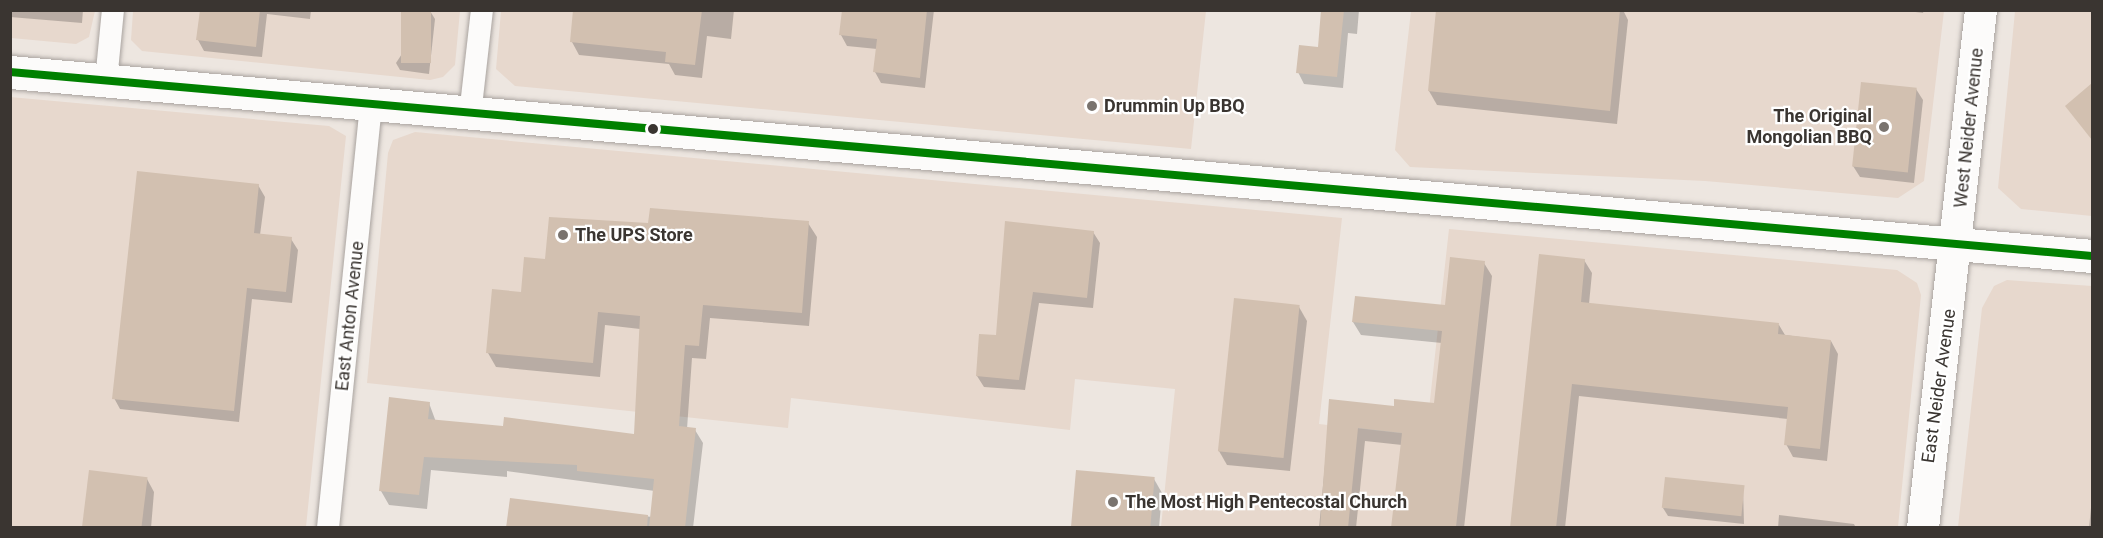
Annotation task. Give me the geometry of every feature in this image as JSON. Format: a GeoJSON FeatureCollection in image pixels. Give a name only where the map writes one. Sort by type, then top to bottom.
{"type":"FeatureCollection","features":[{"type":"Feature","properties":{"kind":"main road","name":"West Neider Avenue"},"geometry":{"type":"LineString","coordinates":[[1958,245],[1981,10]]}},
{"type":"Feature","properties":{"kind":"main road"},"geometry":{"type":"LineString","coordinates":[[10,72],[470,115],[2092,256]]}},
{"type":"Feature","properties":{"kind":"main road","name":"East Neider Avenue"},"geometry":{"type":"LineString","coordinates":[[1923,528],[1958,245]]}},
{"type":"Feature","properties":{"kind":"street"},"geometry":{"type":"LineString","coordinates":[[106,81],[114,10]]}},
{"type":"Feature","properties":{"kind":"street"},"geometry":{"type":"LineString","coordinates":[[470,115],[482,10]]}},
{"type":"Feature","properties":{"kind":"street","name":"East Anton Avenue"},"geometry":{"type":"LineString","coordinates":[[328,528],[371,104]]}},
{"type":"Feature","properties":{"kind":"shaded area"},"geometry":{"type":"Polygon","coordinates":[[[10,11],[95,11],[89,37],[76,44],[11,38],[10,11]]]}},
{"type":"Feature","properties":{"kind":"shaded area"},"geometry":{"type":"Polygon","coordinates":[[[133,11],[460,11],[455,65],[443,77],[430,80],[142,51],[131,40],[133,11]]]}},
{"type":"Feature","properties":{"kind":"shaded area"},"geometry":{"type":"Polygon","coordinates":[[[501,11],[1206,11],[1191,149],[515,86],[496,69],[501,11]]]}},
{"type":"Feature","properties":{"kind":"shaded area"},"geometry":{"type":"Polygon","coordinates":[[[1411,11],[1944,11],[1924,181],[1898,198],[1705,181],[1410,167],[1395,150],[1411,11]]]}},
{"type":"Feature","properties":{"kind":"shaded area"},"geometry":{"type":"Polygon","coordinates":[[[2015,11],[2092,11],[2092,216],[2021,209],[1998,188],[2015,11]]]}},
{"type":"Feature","properties":{"kind":"shaded area"},"geometry":{"type":"Polygon","coordinates":[[[10,97],[329,126],[346,136],[306,527],[11,527],[10,97]]]}},
{"type":"Feature","properties":{"kind":"shaded area"},"geometry":{"type":"Polygon","coordinates":[[[415,132],[1342,218],[1319,424],[1426,436],[1449,229],[1897,270],[1917,283],[1921,295],[1898,527],[1161,527],[1175,389],[1075,379],[1070,430],[791,398],[788,428],[367,383],[388,153],[393,140],[415,132]]]}},
{"type":"Feature","properties":{"kind":"shaded area"},"geometry":{"type":"Polygon","coordinates":[[[2007,280],[2092,286],[2092,527],[1958,527],[1982,308],[1994,286],[2007,280]]]}},
{"type":"Feature","properties":{"kind":"building"},"geometry":{"type":"Polygon","coordinates":[[[200,10],[260,10],[256,47],[196,40],[200,10]]]}},
{"type":"Feature","properties":{"kind":"building"},"geometry":{"type":"Polygon","coordinates":[[[401,10],[431,10],[431,63],[401,63],[401,10]]]}},
{"type":"Feature","properties":{"kind":"building"},"geometry":{"type":"Polygon","coordinates":[[[573,10],[702,10],[695,65],[665,62],[666,52],[570,42],[573,10]]]}},
{"type":"Feature","properties":{"kind":"building"},"geometry":{"type":"Polygon","coordinates":[[[842,10],[927,10],[920,78],[873,72],[877,39],[839,35],[842,10]]]}},
{"type":"Feature","properties":{"kind":"building"},"geometry":{"type":"Polygon","coordinates":[[[1321,10],[1344,10],[1337,77],[1296,73],[1299,45],[1318,47],[1321,10]]]}},
{"type":"Feature","properties":{"kind":"building"},"geometry":{"type":"Polygon","coordinates":[[[1436,10],[1620,10],[1610,111],[1428,91],[1436,10]]]}},
{"type":"Feature","properties":{"kind":"building","name":"The Original Mongolian BBQ"},"geometry":{"type":"Polygon","coordinates":[[[1861,82],[1917,88],[1908,172],[1852,167],[1861,82]]]}},
{"type":"Feature","properties":{"kind":"building"},"geometry":{"type":"Polygon","coordinates":[[[2092,83],[2092,140],[2065,106],[2092,83]]]}},
{"type":"Feature","properties":{"kind":"building"},"geometry":{"type":"Polygon","coordinates":[[[137,171],[259,184],[254,233],[292,237],[286,292],[247,288],[234,411],[112,399],[137,171]]]}},
{"type":"Feature","properties":{"kind":"building"},"geometry":{"type":"Polygon","coordinates":[[[650,208],[809,221],[802,313],[703,305],[699,346],[685,345],[679,426],[696,428],[685,528],[649,528],[654,479],[577,471],[577,465],[424,457],[419,495],[379,491],[389,397],[430,402],[428,419],[503,426],[504,417],[634,434],[640,316],[598,312],[593,363],[486,353],[492,289],[521,292],[524,257],[545,259],[549,217],[648,223],[650,208]]]}},
{"type":"Feature","properties":{"kind":"building"},"geometry":{"type":"Polygon","coordinates":[[[1005,221],[1094,231],[1087,298],[1033,292],[1019,380],[976,376],[979,334],[996,335],[1005,221]]]}},
{"type":"Feature","properties":{"kind":"building"},"geometry":{"type":"Polygon","coordinates":[[[1539,254],[1585,259],[1581,302],[1779,323],[1778,334],[1831,340],[1820,449],[1784,445],[1788,407],[1572,384],[1556,528],[1510,528],[1539,254]]]}},
{"type":"Feature","properties":{"kind":"building"},"geometry":{"type":"Polygon","coordinates":[[[1450,257],[1485,261],[1456,527],[1391,528],[1402,433],[1358,428],[1348,528],[1320,528],[1329,399],[1394,406],[1394,399],[1434,403],[1442,331],[1352,322],[1355,296],[1445,305],[1450,257]]]}},
{"type":"Feature","properties":{"kind":"building"},"geometry":{"type":"Polygon","coordinates":[[[1234,298],[1300,305],[1284,458],[1218,451],[1234,298]]]}},
{"type":"Feature","properties":{"kind":"building"},"geometry":{"type":"Polygon","coordinates":[[[89,470],[148,477],[141,528],[82,528],[89,470]]]}},
{"type":"Feature","properties":{"kind":"building","name":"The Most High Pentecostal Church"},"geometry":{"type":"Polygon","coordinates":[[[1076,470],[1155,477],[1150,528],[1071,528],[1076,470]]]}},
{"type":"Feature","properties":{"kind":"building"},"geometry":{"type":"Polygon","coordinates":[[[1665,477],[1745,485],[1741,516],[1662,508],[1665,477]]]}},
{"type":"Feature","properties":{"kind":"building"},"geometry":{"type":"Polygon","coordinates":[[[510,498],[648,515],[647,528],[506,528],[510,498]]]}},
{"type":"Feature","properties":{"kind":"transit line"},"geometry":{"type":"LineString","coordinates":[[10,72],[2092,256]]}},
{"type":"Feature","properties":{"kind":"place","name":"Drummin Up BBQ"},"geometry":{"type":"Point","coordinates":[1092,106]}},
{"type":"Feature","properties":{"kind":"place","name":"The Original Mongolian BBQ"},"geometry":{"type":"Point","coordinates":[1884,127]}},
{"type":"Feature","properties":{"kind":"place","name":"The UPS Store"},"geometry":{"type":"Point","coordinates":[563,235]}},
{"type":"Feature","properties":{"kind":"place","name":"The Most High Pentecostal Church"},"geometry":{"type":"Point","coordinates":[1113,502]}}]}
